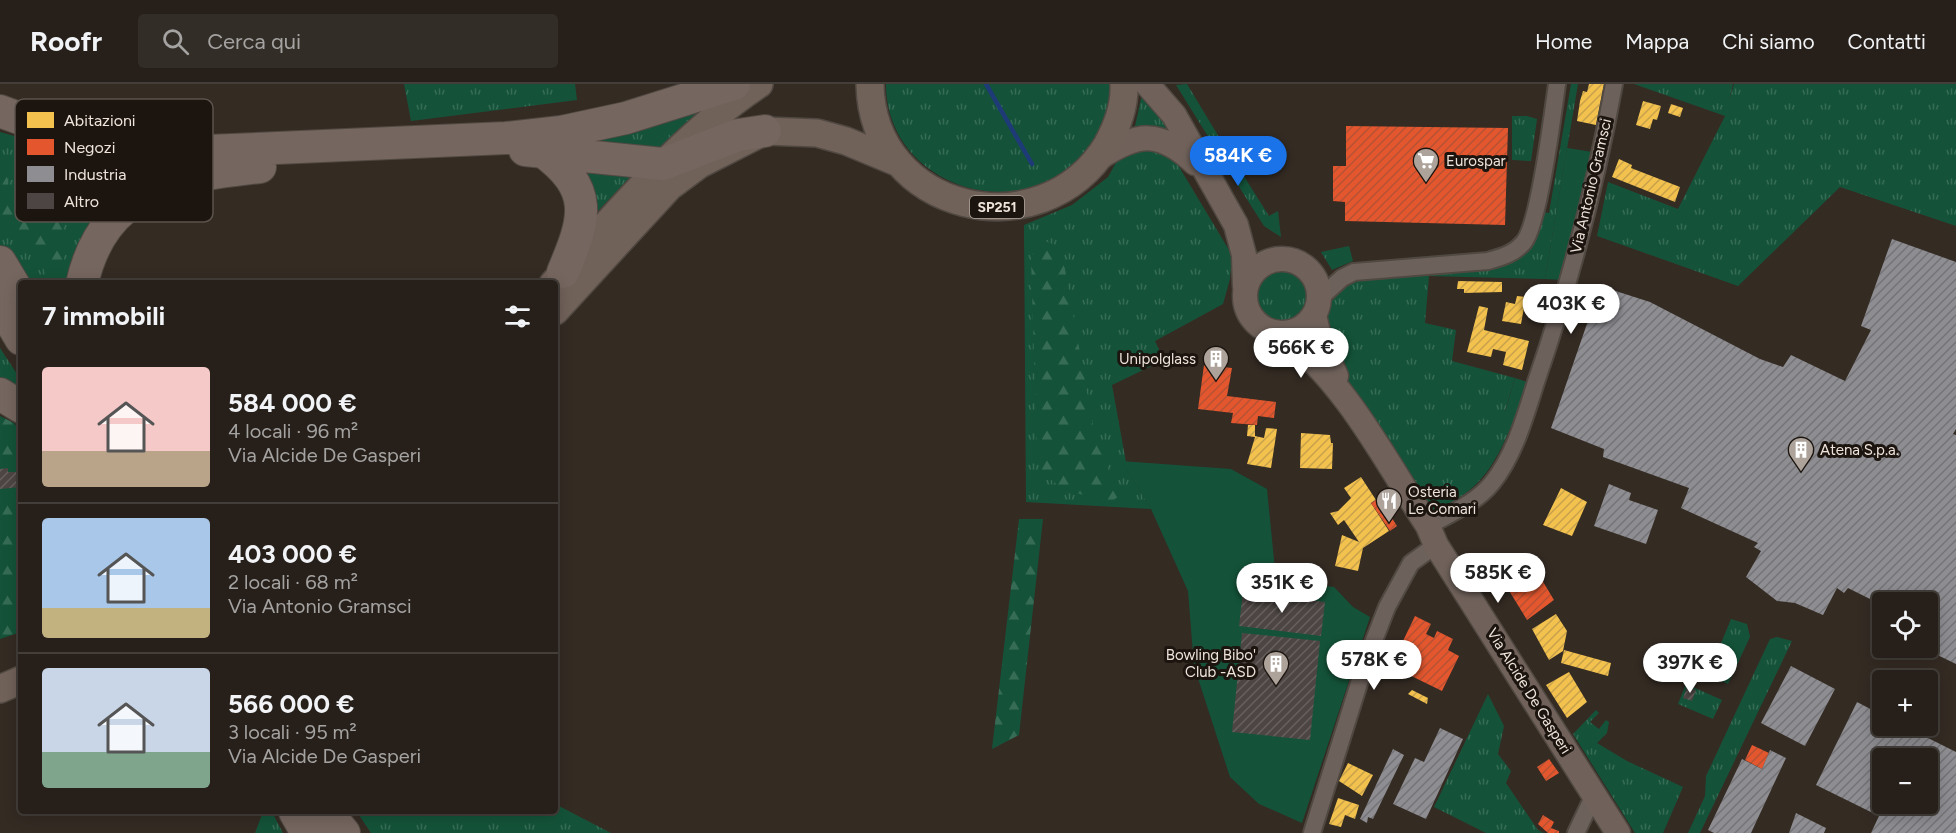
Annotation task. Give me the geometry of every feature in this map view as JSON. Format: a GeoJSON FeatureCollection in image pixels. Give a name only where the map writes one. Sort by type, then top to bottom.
{"type":"FeatureCollection","features":[{"type":"Feature","properties":{"kind":"highway"},"geometry":{"type":"LineString","coordinates":[[213,150],[506,138],[561,132],[626,118],[734,84]]}},
{"type":"Feature","properties":{"kind":"highway"},"geometry":{"type":"LineString","coordinates":[[0,111],[15,116]]}},
{"type":"Feature","properties":{"kind":"highway"},"geometry":{"type":"LineString","coordinates":[[213,174],[381,155],[541,150],[663,164],[738,135],[765,131]]}},
{"type":"Feature","properties":{"kind":"highway"},"geometry":{"type":"LineString","coordinates":[[541,150],[561,164],[575,184],[581,205],[580,230],[558,278]]}},
{"type":"Feature","properties":{"kind":"highway"},"geometry":{"type":"LineString","coordinates":[[83,280],[95,242],[109,222]]}},
{"type":"Feature","properties":{"kind":"highway"},"geometry":{"type":"LineString","coordinates":[[0,262],[18,292]]}},
{"type":"Feature","properties":{"kind":"highway"},"geometry":{"type":"LineString","coordinates":[[0,304],[18,334]]}},
{"type":"Feature","properties":{"kind":"highway"},"geometry":{"type":"LineString","coordinates":[[0,394],[18,405]]}},
{"type":"Feature","properties":{"kind":"highway"},"geometry":{"type":"LineString","coordinates":[[296,814],[308,833]]}},
{"type":"Feature","properties":{"kind":"highway"},"geometry":{"type":"LineString","coordinates":[[321,814],[332,833]]}},
{"type":"Feature","properties":{"kind":"highway"},"geometry":{"type":"LineString","coordinates":[[329,814],[344,833]]}},
{"type":"Feature","properties":{"kind":"main road"},"geometry":{"type":"LineString","coordinates":[[558,278],[663,164],[727,107],[759,84]]}},
{"type":"Feature","properties":{"kind":"main road","name":"SP251"},"geometry":{"type":"LineString","coordinates":[[870,84],[875,120],[885,143],[899,163],[923,185],[952,200],[984,208],[1017,207],[1048,198],[1076,181],[1099,158],[1112,136],[1120,113],[1124,84]]}},
{"type":"Feature","properties":{"kind":"main road","name":"SP251"},"geometry":{"type":"LineString","coordinates":[[1147,84],[1174,115],[1203,171],[1236,225]]}},
{"type":"Feature","properties":{"kind":"main road"},"geometry":{"type":"LineString","coordinates":[[558,308],[669,187],[700,164],[765,131],[817,134],[846,141],[899,163]]}},
{"type":"Feature","properties":{"kind":"main road","name":"SP251"},"geometry":{"type":"LineString","coordinates":[[1099,158],[1128,141],[1161,140],[1176,145],[1203,171]]}},
{"type":"Feature","properties":{"kind":"main road"},"geometry":{"type":"LineString","coordinates":[[1236,225],[1278,258],[1299,262],[1311,272],[1318,284],[1317,307],[1304,327],[1281,333],[1271,332],[1254,322],[1245,306],[1244,255],[1236,225]]}},
{"type":"Feature","properties":{"kind":"main road"},"geometry":{"type":"LineString","coordinates":[[1245,286],[1254,270],[1278,258]]}},
{"type":"Feature","properties":{"kind":"main road","name":"Via Alcide De Gasperi"},"geometry":{"type":"LineString","coordinates":[[1317,307],[1320,341],[1344,398]]}},
{"type":"Feature","properties":{"kind":"main road","name":"Via Alcide De Gasperi"},"geometry":{"type":"LineString","coordinates":[[1281,333],[1300,348],[1344,398],[1618,833]]}},
{"type":"Feature","properties":{"kind":"main road"},"geometry":{"type":"LineString","coordinates":[[0,689],[18,681]]}},
{"type":"Feature","properties":{"kind":"street"},"geometry":{"type":"LineString","coordinates":[[1317,307],[1342,278],[1354,272],[1488,261],[1505,257],[1516,250],[1525,240],[1534,218],[1557,84]]}},
{"type":"Feature","properties":{"kind":"street","name":"Via Antonio Gramsci"},"geometry":{"type":"LineString","coordinates":[[1312,833],[1366,661],[1387,607],[1411,563],[1432,535],[1484,492],[1494,480],[1511,448],[1552,336],[1577,251],[1614,84]]}},
{"type":"Feature","properties":{"kind":"street"},"geometry":{"type":"LineString","coordinates":[[1576,833],[1594,795]]}},
{"type":"Feature","properties":{"kind":"green space"},"geometry":{"type":"Polygon","coordinates":[[[404,84],[575,84],[577,100],[411,121],[404,84]]]}},
{"type":"Feature","properties":{"kind":"green space"},"geometry":{"type":"Polygon","coordinates":[[[886,84],[1111,84],[1111,92],[1099,130],[1091,144],[1066,171],[1034,187],[1001,192],[967,187],[936,173],[910,151],[892,121],[886,84]]]}},
{"type":"Feature","properties":{"kind":"green space"},"geometry":{"type":"Polygon","coordinates":[[[1187,84],[1231,157],[1224,162],[1176,85],[1187,84]]]}},
{"type":"Feature","properties":{"kind":"green space"},"geometry":{"type":"Polygon","coordinates":[[[1571,84],[1578,84],[1545,279],[1429,276],[1425,323],[1456,330],[1452,361],[1515,378],[1505,411],[1516,415],[1494,461],[1476,485],[1464,495],[1432,511],[1422,506],[1341,370],[1325,324],[1326,309],[1334,296],[1358,278],[1500,266],[1511,262],[1533,244],[1538,235],[1543,212],[1549,213],[1571,84]]]}},
{"type":"Feature","properties":{"kind":"green space"},"geometry":{"type":"Polygon","coordinates":[[[1634,84],[1733,84],[1729,101],[1734,84],[1956,84],[1956,226],[1840,187],[1738,286],[1597,236],[1608,182],[1678,209],[1725,116],[1634,84]]]}},
{"type":"Feature","properties":{"kind":"green space"},"geometry":{"type":"Polygon","coordinates":[[[1142,94],[1178,137],[1134,131],[1142,94]]]}},
{"type":"Feature","properties":{"kind":"green space"},"geometry":{"type":"Polygon","coordinates":[[[712,104],[665,151],[566,143],[712,104]]]}},
{"type":"Feature","properties":{"kind":"green space"},"geometry":{"type":"Polygon","coordinates":[[[1512,116],[1537,119],[1531,161],[1512,160],[1512,116]]]}},
{"type":"Feature","properties":{"kind":"green space"},"geometry":{"type":"Polygon","coordinates":[[[0,132],[15,136],[15,222],[129,222],[76,280],[18,280],[0,252],[0,132]]]}},
{"type":"Feature","properties":{"kind":"green space"},"geometry":{"type":"Polygon","coordinates":[[[1138,147],[1158,149],[1175,160],[1232,255],[1230,279],[1223,304],[1155,341],[1164,360],[1112,385],[1126,462],[1122,462],[1151,509],[1026,502],[1024,225],[1072,205],[1108,177],[1118,159],[1138,147]]]}},
{"type":"Feature","properties":{"kind":"green space"},"geometry":{"type":"Polygon","coordinates":[[[1567,148],[1593,152],[1562,280],[1545,279],[1567,148]]]}},
{"type":"Feature","properties":{"kind":"green space"},"geometry":{"type":"Polygon","coordinates":[[[0,159],[5,162],[8,190],[15,208],[15,222],[32,224],[32,222],[74,222],[63,225],[62,245],[68,280],[48,280],[42,265],[0,215],[0,159]]]}},
{"type":"Feature","properties":{"kind":"green space"},"geometry":{"type":"Polygon","coordinates":[[[1235,162],[1269,216],[1278,211],[1281,237],[1264,226],[1227,168],[1235,162]]]}},
{"type":"Feature","properties":{"kind":"green space"},"geometry":{"type":"Polygon","coordinates":[[[577,168],[634,173],[593,216],[577,168]]]}},
{"type":"Feature","properties":{"kind":"green space"},"geometry":{"type":"Polygon","coordinates":[[[1042,240],[1061,247],[1094,431],[1119,496],[1111,502],[1065,490],[1043,474],[1037,457],[1031,257],[1042,240]]]}},
{"type":"Feature","properties":{"kind":"green space"},"geometry":{"type":"Polygon","coordinates":[[[1349,246],[1353,261],[1332,270],[1321,252],[1349,246]]]}},
{"type":"Feature","properties":{"kind":"green space"},"geometry":{"type":"Polygon","coordinates":[[[1281,268],[1291,270],[1300,276],[1306,285],[1308,295],[1306,305],[1300,314],[1291,320],[1281,322],[1271,320],[1262,314],[1256,305],[1254,295],[1256,285],[1262,276],[1271,270],[1281,268]]]}},
{"type":"Feature","properties":{"kind":"green space"},"geometry":{"type":"Polygon","coordinates":[[[0,348],[18,375],[18,395],[0,388],[0,348]]]}},
{"type":"Feature","properties":{"kind":"green space"},"geometry":{"type":"Polygon","coordinates":[[[1515,378],[1528,382],[1516,415],[1505,412],[1515,378]]]}},
{"type":"Feature","properties":{"kind":"green space"},"geometry":{"type":"Polygon","coordinates":[[[0,416],[14,423],[18,429],[18,633],[0,639],[0,416]]]}},
{"type":"Feature","properties":{"kind":"green space"},"geometry":{"type":"Polygon","coordinates":[[[1121,461],[1231,469],[1267,489],[1276,580],[1334,587],[1353,607],[1370,617],[1302,823],[1259,804],[1230,777],[1194,666],[1188,591],[1151,509],[1121,461]]]}},
{"type":"Feature","properties":{"kind":"green space"},"geometry":{"type":"Polygon","coordinates":[[[1019,519],[1043,519],[1019,735],[992,749],[1019,519]]]}},
{"type":"Feature","properties":{"kind":"green space"},"geometry":{"type":"Polygon","coordinates":[[[1731,619],[1747,624],[1750,637],[1728,684],[1708,675],[1731,619]]]}},
{"type":"Feature","properties":{"kind":"green space"},"geometry":{"type":"Polygon","coordinates":[[[1777,637],[1792,641],[1700,833],[1688,833],[1705,796],[1706,776],[1770,639],[1777,637]]]}},
{"type":"Feature","properties":{"kind":"green space"},"geometry":{"type":"Polygon","coordinates":[[[1686,684],[1722,700],[1713,719],[1678,704],[1686,684]]]}},
{"type":"Feature","properties":{"kind":"green space"},"geometry":{"type":"Polygon","coordinates":[[[1488,694],[1504,726],[1498,754],[1511,771],[1506,783],[1538,830],[1544,833],[1486,833],[1434,807],[1488,694]]]}},
{"type":"Feature","properties":{"kind":"green space"},"geometry":{"type":"Polygon","coordinates":[[[1596,710],[1599,713],[1590,722],[1599,729],[1606,720],[1609,722],[1607,733],[1597,743],[1627,761],[1683,787],[1663,833],[1635,833],[1573,734],[1596,710]]]}},
{"type":"Feature","properties":{"kind":"green space"},"geometry":{"type":"Polygon","coordinates":[[[558,806],[611,833],[371,833],[358,814],[558,814],[558,806]]]}},
{"type":"Feature","properties":{"kind":"green space"},"geometry":{"type":"Polygon","coordinates":[[[262,814],[273,814],[283,833],[255,833],[262,814]]]}},
{"type":"Feature","properties":{"kind":"building: Abitazioni"},"geometry":{"type":"Polygon","coordinates":[[[1589,84],[1604,84],[1596,125],[1577,121],[1583,91],[1587,92],[1589,84]]]}},
{"type":"Feature","properties":{"kind":"building: Abitazioni"},"geometry":{"type":"Polygon","coordinates":[[[1643,101],[1661,106],[1657,120],[1653,119],[1650,129],[1636,125],[1643,101]]]}},
{"type":"Feature","properties":{"kind":"building: Abitazioni"},"geometry":{"type":"Polygon","coordinates":[[[1671,104],[1683,108],[1680,117],[1668,113],[1671,104]]]}},
{"type":"Feature","properties":{"kind":"building: Abitazioni"},"geometry":{"type":"Polygon","coordinates":[[[1619,159],[1632,165],[1631,168],[1680,187],[1675,202],[1612,177],[1619,159]]]}},
{"type":"Feature","properties":{"kind":"building: Abitazioni"},"geometry":{"type":"Polygon","coordinates":[[[1458,281],[1502,282],[1502,292],[1464,293],[1464,289],[1457,289],[1458,281]]]}},
{"type":"Feature","properties":{"kind":"building: Abitazioni"},"geometry":{"type":"Polygon","coordinates":[[[1517,296],[1526,297],[1521,324],[1502,321],[1506,302],[1515,304],[1517,296]]]}},
{"type":"Feature","properties":{"kind":"building: Abitazioni"},"geometry":{"type":"Polygon","coordinates":[[[1529,297],[1543,298],[1541,311],[1527,309],[1529,297]]]}},
{"type":"Feature","properties":{"kind":"building: Abitazioni"},"geometry":{"type":"Polygon","coordinates":[[[1479,306],[1488,308],[1484,330],[1529,341],[1522,370],[1503,365],[1506,352],[1493,349],[1491,357],[1467,352],[1479,306]]]}},
{"type":"Feature","properties":{"kind":"building: Abitazioni"},"geometry":{"type":"Polygon","coordinates":[[[1248,425],[1255,425],[1255,436],[1264,438],[1266,428],[1277,429],[1271,468],[1247,464],[1255,437],[1247,436],[1248,425]]]}},
{"type":"Feature","properties":{"kind":"building: Abitazioni"},"geometry":{"type":"Polygon","coordinates":[[[1301,433],[1330,435],[1331,443],[1333,443],[1332,469],[1300,468],[1301,433]]]}},
{"type":"Feature","properties":{"kind":"building: Abitazioni"},"geometry":{"type":"Polygon","coordinates":[[[1361,477],[1376,500],[1371,503],[1389,531],[1363,548],[1358,571],[1335,566],[1342,535],[1359,542],[1344,520],[1338,525],[1330,513],[1338,511],[1351,498],[1344,488],[1361,477]]]}},
{"type":"Feature","properties":{"kind":"building: Abitazioni"},"geometry":{"type":"Polygon","coordinates":[[[1561,488],[1587,502],[1572,536],[1543,525],[1561,488]]]}},
{"type":"Feature","properties":{"kind":"building: Abitazioni"},"geometry":{"type":"Polygon","coordinates":[[[1556,614],[1567,631],[1563,651],[1549,660],[1532,629],[1556,614]]]}},
{"type":"Feature","properties":{"kind":"building: Abitazioni"},"geometry":{"type":"Polygon","coordinates":[[[1564,650],[1611,663],[1608,676],[1561,663],[1564,650]]]}},
{"type":"Feature","properties":{"kind":"building: Abitazioni"},"geometry":{"type":"Polygon","coordinates":[[[1569,672],[1587,702],[1567,718],[1546,685],[1569,672]]]}},
{"type":"Feature","properties":{"kind":"building: Abitazioni"},"geometry":{"type":"Polygon","coordinates":[[[1412,690],[1428,698],[1427,704],[1408,694],[1412,690]]]}},
{"type":"Feature","properties":{"kind":"building: Abitazioni"},"geometry":{"type":"Polygon","coordinates":[[[1348,763],[1373,775],[1362,796],[1339,781],[1348,763]]]}},
{"type":"Feature","properties":{"kind":"building: Abitazioni"},"geometry":{"type":"Polygon","coordinates":[[[1338,798],[1359,805],[1355,819],[1345,815],[1341,827],[1329,824],[1338,798]]]}},
{"type":"Feature","properties":{"kind":"building: Negozi","name":"Eurospar"},"geometry":{"type":"Polygon","coordinates":[[[1346,126],[1508,128],[1505,225],[1345,221],[1345,202],[1333,201],[1333,166],[1346,166],[1346,126]]]}},
{"type":"Feature","properties":{"kind":"building: Negozi"},"geometry":{"type":"Polygon","coordinates":[[[1204,365],[1232,368],[1227,396],[1276,402],[1274,418],[1258,416],[1257,425],[1231,423],[1233,413],[1198,409],[1204,365]]]}},
{"type":"Feature","properties":{"kind":"building: Negozi"},"geometry":{"type":"Polygon","coordinates":[[[1379,498],[1397,526],[1390,531],[1371,503],[1379,498]]]}},
{"type":"Feature","properties":{"kind":"building: Negozi"},"geometry":{"type":"Polygon","coordinates":[[[1529,573],[1533,579],[1539,575],[1554,600],[1527,620],[1508,589],[1517,584],[1515,581],[1529,573]]]}},
{"type":"Feature","properties":{"kind":"building: Negozi"},"geometry":{"type":"Polygon","coordinates":[[[1415,616],[1431,624],[1426,634],[1434,638],[1437,631],[1453,639],[1448,650],[1459,656],[1442,691],[1391,666],[1415,616]]]}},
{"type":"Feature","properties":{"kind":"building: Negozi"},"geometry":{"type":"Polygon","coordinates":[[[1752,745],[1769,753],[1762,769],[1745,760],[1752,745]]]}},
{"type":"Feature","properties":{"kind":"building: Negozi"},"geometry":{"type":"Polygon","coordinates":[[[1549,759],[1559,773],[1546,781],[1537,767],[1549,759]]]}},
{"type":"Feature","properties":{"kind":"building: Negozi"},"geometry":{"type":"Polygon","coordinates":[[[1543,815],[1554,822],[1551,828],[1559,833],[1548,833],[1538,824],[1543,815]]]}},
{"type":"Feature","properties":{"kind":"building: Industria","name":"Atena S.p.a."},"geometry":{"type":"Polygon","coordinates":[[[1892,239],[1956,262],[1956,429],[1953,434],[1956,435],[1956,664],[1938,655],[1938,592],[1872,592],[1872,600],[1848,588],[1844,593],[1837,588],[1823,615],[1795,603],[1777,601],[1746,577],[1761,551],[1754,547],[1758,543],[1681,508],[1689,488],[1603,457],[1604,449],[1551,428],[1600,286],[1650,302],[1760,359],[1783,367],[1791,355],[1845,381],[1871,330],[1861,326],[1892,239]]]}},
{"type":"Feature","properties":{"kind":"building: Industria"},"geometry":{"type":"Polygon","coordinates":[[[1609,484],[1631,493],[1629,500],[1658,510],[1646,544],[1594,526],[1609,484]]]}},
{"type":"Feature","properties":{"kind":"building: Industria"},"geometry":{"type":"Polygon","coordinates":[[[1791,666],[1835,689],[1805,746],[1761,723],[1791,666]]]}},
{"type":"Feature","properties":{"kind":"building: Industria"},"geometry":{"type":"Polygon","coordinates":[[[1857,702],[1872,710],[1872,736],[1924,736],[1956,752],[1956,833],[1871,833],[1879,816],[1875,814],[1938,814],[1938,748],[1872,748],[1872,813],[1816,785],[1857,702]]]}},
{"type":"Feature","properties":{"kind":"building: Industria"},"geometry":{"type":"Polygon","coordinates":[[[1440,728],[1463,739],[1426,819],[1393,804],[1415,758],[1424,762],[1440,728]]]}},
{"type":"Feature","properties":{"kind":"building: Industria"},"geometry":{"type":"Polygon","coordinates":[[[1393,749],[1404,755],[1373,819],[1368,817],[1367,823],[1360,819],[1393,749]]]}},
{"type":"Feature","properties":{"kind":"building: Industria"},"geometry":{"type":"Polygon","coordinates":[[[1770,750],[1786,758],[1751,833],[1714,833],[1708,830],[1742,759],[1762,769],[1770,750]]]}},
{"type":"Feature","properties":{"kind":"building: Industria"},"geometry":{"type":"Polygon","coordinates":[[[1796,813],[1826,828],[1824,833],[1789,833],[1796,813]]]}},
{"type":"Feature","properties":{"kind":"building: Altro"},"geometry":{"type":"Polygon","coordinates":[[[8,468],[8,472],[18,472],[18,487],[0,489],[0,469],[8,468]]]}},
{"type":"Feature","properties":{"kind":"building: Altro"},"geometry":{"type":"Polygon","coordinates":[[[1243,592],[1325,602],[1321,636],[1239,626],[1243,592]]]}},
{"type":"Feature","properties":{"kind":"building: Altro","name":"Bowling Bibo' Club -ASD"},"geometry":{"type":"Polygon","coordinates":[[[1242,633],[1320,641],[1310,740],[1232,732],[1242,633]]]}},
{"type":"Feature","properties":{"kind":"building: Altro"},"geometry":{"type":"Polygon","coordinates":[[[1687,687],[1696,690],[1692,701],[1683,698],[1687,687]]]}},
{"type":"Feature","properties":{"kind":"waterway"},"geometry":{"type":"LineString","coordinates":[[986,84],[1032,164]]}},
{"type":"Feature","properties":{"kind":"place","name":"Eurospar"},"geometry":{"type":"Point","coordinates":[1426,184]}},
{"type":"Feature","properties":{"kind":"place","name":"Unipolglass"},"geometry":{"type":"Point","coordinates":[1216,382]}},
{"type":"Feature","properties":{"kind":"place","name":"Atena S.p.a."},"geometry":{"type":"Point","coordinates":[1801,473]}},
{"type":"Feature","properties":{"kind":"place","name":"Osteria Le Comari"},"geometry":{"type":"Point","coordinates":[1389,524]}},
{"type":"Feature","properties":{"kind":"place","name":"Bowling Bibo' Club -ASD"},"geometry":{"type":"Point","coordinates":[1276,687]}}]}
